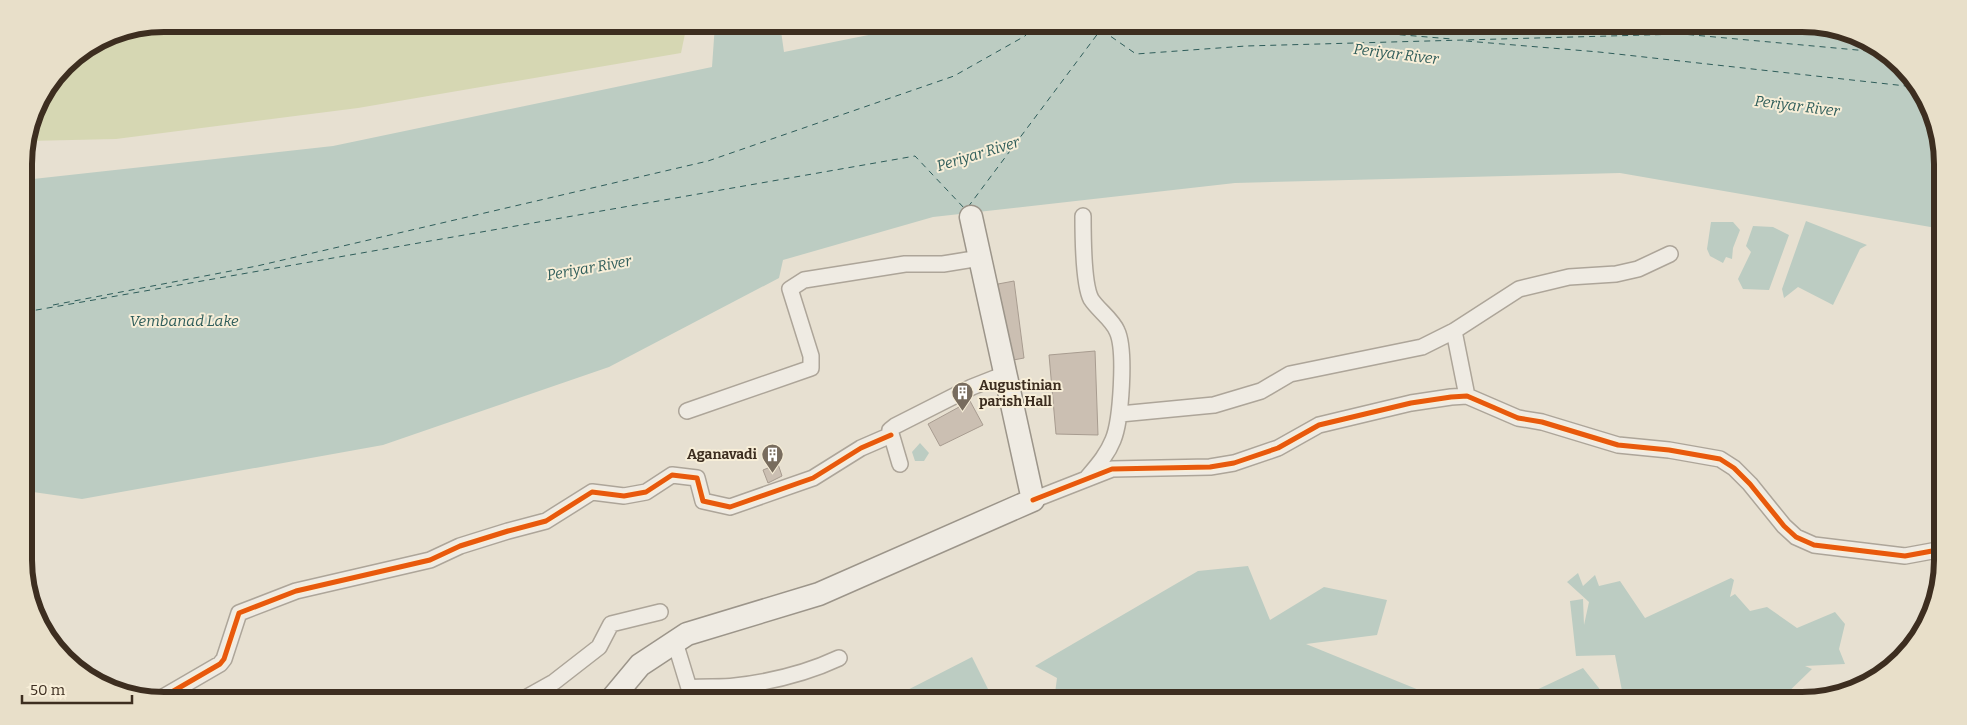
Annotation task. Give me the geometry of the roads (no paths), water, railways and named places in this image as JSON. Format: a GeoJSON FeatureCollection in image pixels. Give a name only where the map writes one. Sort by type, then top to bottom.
{"type":"FeatureCollection","features":[{"type":"Feature","properties":{"kind":"street"},"geometry":{"type":"LineString","coordinates":[[1083,216],[1090,298],[1117,332],[1121,357],[1120,414],[1113,440],[1104,458],[1086,479]]}},
{"type":"Feature","properties":{"kind":"street"},"geometry":{"type":"LineString","coordinates":[[971,217],[1033,500]]}},
{"type":"Feature","properties":{"kind":"street"},"geometry":{"type":"LineString","coordinates":[[1120,414],[1214,405],[1261,391],[1290,374],[1422,347],[1454,331],[1519,289],[1570,277],[1616,274],[1638,269],[1670,254]]}},
{"type":"Feature","properties":{"kind":"street"},"geometry":{"type":"LineString","coordinates":[[687,411],[811,368],[811,356],[790,289],[804,280],[905,264],[943,264],[980,258]]}},
{"type":"Feature","properties":{"kind":"street"},"geometry":{"type":"LineString","coordinates":[[1454,331],[1467,396]]}},
{"type":"Feature","properties":{"kind":"street"},"geometry":{"type":"LineString","coordinates":[[900,464],[890,430],[972,387],[1006,374]]}},
{"type":"Feature","properties":{"kind":"street"},"geometry":{"type":"LineString","coordinates":[[618,692],[640,665],[687,634],[819,594],[1033,500],[1112,469],[1210,467],[1234,464],[1278,448],[1319,425],[1346,417],[1411,403],[1467,396],[1499,412],[1542,422],[1599,441],[1720,459],[1750,484],[1784,526],[1796,537],[1814,545],[1905,556],[1934,551]]}},
{"type":"Feature","properties":{"kind":"street"},"geometry":{"type":"LineString","coordinates":[[172,692],[220,664],[224,659],[239,613],[248,608],[296,592],[430,560],[460,546],[508,531],[546,522],[592,492],[624,496],[646,492],[672,475],[697,478],[703,500],[730,506],[813,478],[861,448],[891,435]]}},
{"type":"Feature","properties":{"kind":"street"},"geometry":{"type":"LineString","coordinates":[[536,692],[554,682],[599,647],[611,624],[660,612]]}},
{"type":"Feature","properties":{"kind":"street"},"geometry":{"type":"LineString","coordinates":[[674,642],[689,688],[734,686],[761,681],[821,667],[838,658]]}},
{"type":"Feature","properties":{"kind":"water","name":"Vembanad Lake"},"geometry":{"type":"Polygon","coordinates":[[[714,33],[781,33],[784,52],[878,33],[1811,33],[1828,35],[1861,46],[1890,65],[1902,77],[1921,106],[1930,130],[1933,147],[1934,228],[1620,173],[1235,183],[933,217],[783,260],[779,278],[609,367],[383,445],[82,499],[33,492],[33,179],[333,146],[712,67],[714,33]]]}},
{"type":"Feature","properties":{"kind":"water"},"geometry":{"type":"Polygon","coordinates":[[[1806,221],[1867,245],[1860,249],[1833,305],[1798,287],[1784,298],[1782,289],[1806,221]]]}},
{"type":"Feature","properties":{"kind":"water"},"geometry":{"type":"Polygon","coordinates":[[[1711,222],[1733,222],[1740,230],[1733,248],[1732,259],[1726,257],[1723,263],[1710,256],[1707,249],[1711,222]]]}},
{"type":"Feature","properties":{"kind":"water"},"geometry":{"type":"Polygon","coordinates":[[[1753,226],[1773,227],[1789,235],[1769,290],[1743,289],[1738,279],[1751,252],[1746,246],[1753,226]]]}},
{"type":"Feature","properties":{"kind":"water"},"geometry":{"type":"Polygon","coordinates":[[[920,443],[929,453],[924,461],[915,461],[912,452],[920,443]]]}},
{"type":"Feature","properties":{"kind":"water"},"geometry":{"type":"Polygon","coordinates":[[[1248,566],[1270,620],[1324,587],[1387,600],[1377,635],[1306,644],[1424,692],[1055,692],[1057,678],[1035,666],[1198,571],[1248,566]]]}},
{"type":"Feature","properties":{"kind":"water"},"geometry":{"type":"Polygon","coordinates":[[[1578,573],[1583,586],[1595,575],[1599,586],[1620,581],[1645,618],[1731,578],[1734,580],[1730,597],[1735,594],[1750,611],[1767,607],[1797,628],[1835,612],[1845,624],[1839,649],[1845,664],[1805,666],[1812,669],[1788,692],[1622,692],[1615,655],[1576,656],[1570,601],[1583,599],[1584,625],[1589,602],[1567,582],[1578,573]]]}},
{"type":"Feature","properties":{"kind":"water"},"geometry":{"type":"Polygon","coordinates":[[[972,657],[990,692],[904,692],[972,657]]]}},
{"type":"Feature","properties":{"kind":"water"},"geometry":{"type":"Polygon","coordinates":[[[1583,668],[1602,692],[1532,692],[1583,668]]]}},
{"type":"Feature","properties":{"kind":"water"},"geometry":{"type":"Polygon","coordinates":[[[1847,684],[1828,690],[1816,691],[1847,684]]]}},
{"type":"Feature","properties":{"kind":"place","name":"Augustinian parish Hall"},"geometry":{"type":"Point","coordinates":[963,412]}},
{"type":"Feature","properties":{"kind":"place","name":"Aganavadi"},"geometry":{"type":"Point","coordinates":[773,473]}},
{"type":"Feature","properties":{"kind":"water label","name":"Periyar River"},"geometry":{"type":"Point","coordinates":[1396,54]}},
{"type":"Feature","properties":{"kind":"water label","name":"Periyar River"},"geometry":{"type":"Point","coordinates":[1797,106]}},
{"type":"Feature","properties":{"kind":"water label","name":"Periyar River"},"geometry":{"type":"Point","coordinates":[978,154]}},
{"type":"Feature","properties":{"kind":"water label","name":"Periyar River"},"geometry":{"type":"Point","coordinates":[589,268]}}]}
